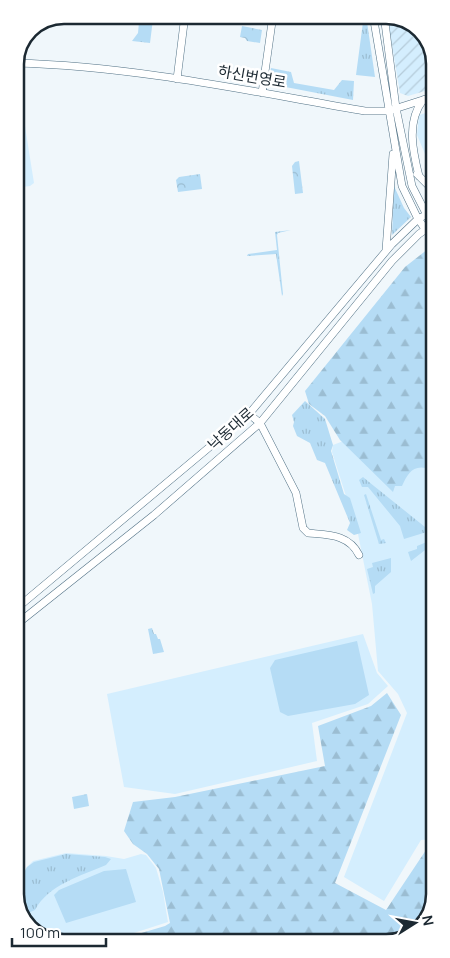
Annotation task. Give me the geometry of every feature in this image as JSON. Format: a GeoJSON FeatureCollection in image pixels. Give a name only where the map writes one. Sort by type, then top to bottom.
{"type":"FeatureCollection","features":[{"type":"Feature","properties":{"kind":"street"},"geometry":{"type":"LineString","coordinates":[[177,79],[184,24]]}},
{"type":"Feature","properties":{"kind":"street"},"geometry":{"type":"LineString","coordinates":[[262,93],[272,24]]}},
{"type":"Feature","properties":{"kind":"street"},"geometry":{"type":"LineString","coordinates":[[374,24],[402,186],[418,219],[426,224]]}},
{"type":"Feature","properties":{"kind":"street"},"geometry":{"type":"LineString","coordinates":[[385,24],[396,108],[412,186],[426,206]]}},
{"type":"Feature","properties":{"kind":"street","name":"하신번영로"},"geometry":{"type":"LineString","coordinates":[[24,64],[97,68],[177,79],[365,110],[388,111]]}},
{"type":"Feature","properties":{"kind":"street"},"geometry":{"type":"LineString","coordinates":[[388,111],[426,99]]}},
{"type":"Feature","properties":{"kind":"street"},"geometry":{"type":"LineString","coordinates":[[419,176],[412,148],[416,108],[422,100]]}},
{"type":"Feature","properties":{"kind":"street"},"geometry":{"type":"LineString","coordinates":[[386,250],[394,143]]}},
{"type":"Feature","properties":{"kind":"street"},"geometry":{"type":"LineString","coordinates":[[403,144],[412,166],[426,183]]}},
{"type":"Feature","properties":{"kind":"street","name":"낙동대로"},"geometry":{"type":"LineString","coordinates":[[24,602],[249,414],[386,250],[418,219],[426,214]]}},
{"type":"Feature","properties":{"kind":"street","name":"낙동대로"},"geometry":{"type":"LineString","coordinates":[[24,618],[154,515],[260,423],[392,261],[426,230]]}},
{"type":"Feature","properties":{"kind":"street"},"geometry":{"type":"LineString","coordinates":[[249,414],[260,423],[296,493],[305,531],[308,534],[340,536],[359,555]]}},
{"type":"Feature","properties":{"kind":"street"},"geometry":{"type":"LineString","coordinates":[[35,592],[42,602]]}},
{"type":"Feature","properties":{"kind":"shaded area"},"geometry":{"type":"Polygon","coordinates":[[[388,24],[411,32],[418,39],[425,56],[426,91],[408,96],[400,93],[388,24]]]}},
{"type":"Feature","properties":{"kind":"shaded area"},"geometry":{"type":"Polygon","coordinates":[[[426,113],[426,156],[417,135],[419,115],[426,113]]]}},
{"type":"Feature","properties":{"kind":"shaded area"},"geometry":{"type":"Polygon","coordinates":[[[24,120],[34,183],[24,187],[24,120]]]}},
{"type":"Feature","properties":{"kind":"shaded area"},"geometry":{"type":"Polygon","coordinates":[[[375,429],[426,451],[426,840],[421,840],[384,901],[344,877],[407,713],[398,694],[378,671],[372,604],[358,534],[332,452],[333,445],[375,429]]]}},
{"type":"Feature","properties":{"kind":"shaded area"},"geometry":{"type":"Polygon","coordinates":[[[363,634],[377,673],[388,686],[368,704],[312,723],[317,761],[175,794],[124,787],[107,694],[363,634]]]}},
{"type":"Feature","properties":{"kind":"shaded area"},"geometry":{"type":"Polygon","coordinates":[[[66,853],[124,859],[141,854],[146,855],[156,868],[163,892],[168,922],[131,934],[61,934],[49,931],[39,926],[32,919],[24,899],[24,872],[33,861],[66,853]]]}},
{"type":"Feature","properties":{"kind":"green space"},"geometry":{"type":"Polygon","coordinates":[[[139,24],[152,24],[150,43],[132,41],[138,33],[139,24]]]}},
{"type":"Feature","properties":{"kind":"green space"},"geometry":{"type":"Polygon","coordinates":[[[363,24],[367,24],[375,77],[356,75],[363,24]]]}},
{"type":"Feature","properties":{"kind":"green space"},"geometry":{"type":"Polygon","coordinates":[[[242,26],[262,30],[260,43],[247,41],[245,38],[240,37],[242,26]]]}},
{"type":"Feature","properties":{"kind":"green space"},"geometry":{"type":"Polygon","coordinates":[[[271,68],[291,72],[294,83],[334,90],[342,80],[354,81],[353,100],[270,84],[271,68]]]}},
{"type":"Feature","properties":{"kind":"green space"},"geometry":{"type":"Polygon","coordinates":[[[299,161],[303,193],[295,194],[292,166],[295,162],[299,161]]]}},
{"type":"Feature","properties":{"kind":"green space"},"geometry":{"type":"Polygon","coordinates":[[[200,174],[202,189],[178,192],[176,180],[179,177],[200,174]]]}},
{"type":"Feature","properties":{"kind":"green space"},"geometry":{"type":"Polygon","coordinates":[[[394,186],[404,208],[411,217],[392,235],[394,186]]]}},
{"type":"Feature","properties":{"kind":"green space"},"geometry":{"type":"Polygon","coordinates":[[[291,230],[278,233],[277,235],[282,296],[276,254],[247,256],[248,254],[277,250],[275,232],[291,230]]]}},
{"type":"Feature","properties":{"kind":"green space"},"geometry":{"type":"Polygon","coordinates":[[[426,250],[426,468],[414,469],[402,486],[395,486],[393,492],[340,440],[325,416],[309,404],[305,391],[405,267],[426,250]]]}},
{"type":"Feature","properties":{"kind":"green space"},"geometry":{"type":"Polygon","coordinates":[[[305,401],[325,419],[333,445],[331,451],[344,494],[350,498],[361,533],[354,535],[347,530],[350,523],[325,463],[317,460],[310,443],[297,436],[293,426],[292,415],[305,401]]]}},
{"type":"Feature","properties":{"kind":"green space"},"geometry":{"type":"Polygon","coordinates":[[[363,477],[426,528],[426,532],[404,539],[400,526],[368,487],[362,487],[359,480],[363,477]]]}},
{"type":"Feature","properties":{"kind":"green space"},"geometry":{"type":"Polygon","coordinates":[[[366,494],[381,540],[384,539],[386,543],[379,544],[364,495],[366,494]]]}},
{"type":"Feature","properties":{"kind":"green space"},"geometry":{"type":"Polygon","coordinates":[[[426,542],[426,549],[411,561],[408,552],[417,549],[417,546],[426,542]]]}},
{"type":"Feature","properties":{"kind":"green space"},"geometry":{"type":"Polygon","coordinates":[[[391,558],[391,572],[375,586],[375,593],[373,594],[367,569],[373,567],[372,563],[391,558]]]}},
{"type":"Feature","properties":{"kind":"green space"},"geometry":{"type":"Polygon","coordinates":[[[152,628],[154,634],[160,639],[164,652],[153,654],[148,629],[152,628]]]}},
{"type":"Feature","properties":{"kind":"green space"},"geometry":{"type":"Polygon","coordinates":[[[357,641],[369,695],[355,704],[288,716],[280,712],[270,668],[275,660],[357,641]]]}},
{"type":"Feature","properties":{"kind":"green space"},"geometry":{"type":"Polygon","coordinates":[[[387,693],[401,715],[335,883],[386,910],[426,850],[426,894],[424,907],[418,919],[399,932],[391,934],[138,934],[170,923],[159,869],[147,854],[133,844],[124,831],[133,802],[175,797],[325,766],[318,726],[371,706],[387,693]]]}},
{"type":"Feature","properties":{"kind":"green space"},"geometry":{"type":"Polygon","coordinates":[[[87,794],[89,806],[74,809],[72,797],[87,794]]]}},
{"type":"Feature","properties":{"kind":"green space"},"geometry":{"type":"Polygon","coordinates":[[[66,854],[111,859],[106,865],[57,887],[41,901],[35,910],[28,913],[24,899],[24,873],[27,867],[34,862],[66,854]]]}},
{"type":"Feature","properties":{"kind":"green space"},"geometry":{"type":"Polygon","coordinates":[[[126,869],[136,902],[66,923],[54,895],[59,890],[104,871],[126,869]]]}}]}
